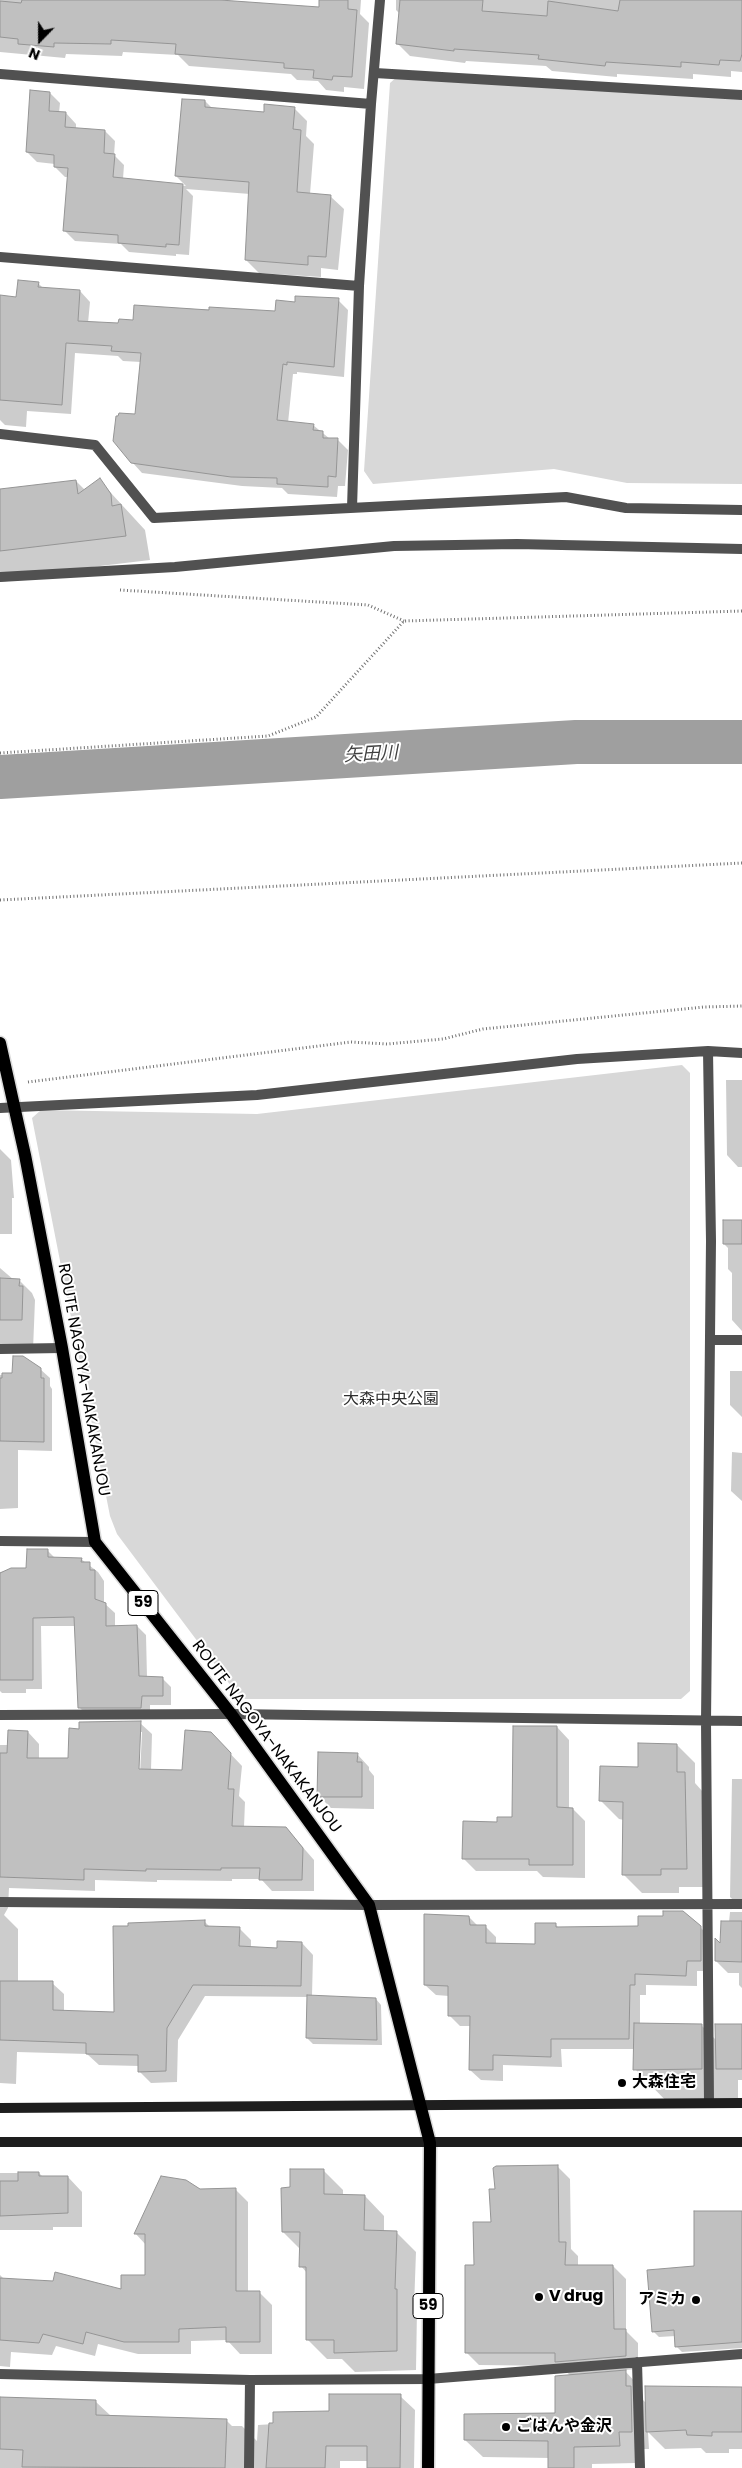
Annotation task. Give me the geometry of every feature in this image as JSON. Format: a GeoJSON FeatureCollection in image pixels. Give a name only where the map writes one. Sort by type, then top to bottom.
{"type":"FeatureCollection","features":[{"type":"Feature","properties":{"kind":"main road","name":"ROUTE NAGOYA-NAKAKANJOU"},"geometry":{"type":"LineString","coordinates":[[0,1043],[62,1348],[95,1542],[231,1714],[369,1905],[430,2143],[428,2468]]}},
{"type":"Feature","properties":{"kind":"street"},"geometry":{"type":"LineString","coordinates":[[352,508],[359,286],[380,0]]}},
{"type":"Feature","properties":{"kind":"street"},"geometry":{"type":"LineString","coordinates":[[375,73],[742,95]]}},
{"type":"Feature","properties":{"kind":"street"},"geometry":{"type":"LineString","coordinates":[[0,74],[371,104]]}},
{"type":"Feature","properties":{"kind":"street"},"geometry":{"type":"LineString","coordinates":[[0,257],[359,286]]}},
{"type":"Feature","properties":{"kind":"street"},"geometry":{"type":"LineString","coordinates":[[0,434],[95,446],[154,518],[566,496],[626,508],[742,510]]}},
{"type":"Feature","properties":{"kind":"street"},"geometry":{"type":"LineString","coordinates":[[0,577],[175,567],[394,546],[516,544],[742,549]]}},
{"type":"Feature","properties":{"kind":"street"},"geometry":{"type":"LineString","coordinates":[[708,1050],[711,1340],[706,1721],[709,2103]]}},
{"type":"Feature","properties":{"kind":"street"},"geometry":{"type":"LineString","coordinates":[[0,1108],[257,1094],[577,1059],[708,1050],[742,1053]]}},
{"type":"Feature","properties":{"kind":"street"},"geometry":{"type":"LineString","coordinates":[[711,1340],[742,1340]]}},
{"type":"Feature","properties":{"kind":"street"},"geometry":{"type":"LineString","coordinates":[[0,1349],[62,1348]]}},
{"type":"Feature","properties":{"kind":"street"},"geometry":{"type":"LineString","coordinates":[[0,1540],[95,1542]]}},
{"type":"Feature","properties":{"kind":"street"},"geometry":{"type":"LineString","coordinates":[[0,1715],[231,1714],[742,1721]]}},
{"type":"Feature","properties":{"kind":"street"},"geometry":{"type":"LineString","coordinates":[[0,1902],[369,1905],[742,1904]]}},
{"type":"Feature","properties":{"kind":"street"},"geometry":{"type":"LineString","coordinates":[[0,2108],[422,2107],[742,2103]]}},
{"type":"Feature","properties":{"kind":"street"},"geometry":{"type":"LineString","coordinates":[[0,2142],[742,2142]]}},
{"type":"Feature","properties":{"kind":"street"},"geometry":{"type":"LineString","coordinates":[[0,2374],[250,2380],[428,2379],[742,2354]]}},
{"type":"Feature","properties":{"kind":"street"},"geometry":{"type":"LineString","coordinates":[[637,2362],[640,2468]]}},
{"type":"Feature","properties":{"kind":"street"},"geometry":{"type":"LineString","coordinates":[[249,2468],[250,2380]]}},
{"type":"Feature","properties":{"kind":"path"},"geometry":{"type":"LineString","coordinates":[[116,589],[368,605],[404,622],[742,611]]}},
{"type":"Feature","properties":{"kind":"path"},"geometry":{"type":"LineString","coordinates":[[0,753],[268,736],[316,717],[404,622]]}},
{"type":"Feature","properties":{"kind":"path"},"geometry":{"type":"LineString","coordinates":[[0,900],[742,863]]}},
{"type":"Feature","properties":{"kind":"path"},"geometry":{"type":"LineString","coordinates":[[7,1084],[350,1042],[387,1044],[434,1040],[483,1029],[704,1007],[742,1006]]}},
{"type":"Feature","properties":{"kind":"green space"},"geometry":{"type":"Polygon","coordinates":[[[398,76],[742,98],[742,484],[627,483],[554,469],[373,484],[364,471],[390,83],[398,76]]]}},
{"type":"Feature","properties":{"kind":"green space","name":"大森中央公園"},"geometry":{"type":"Polygon","coordinates":[[[682,1065],[690,1073],[690,1691],[681,1699],[245,1699],[237,1694],[117,1534],[110,1516],[32,1118],[41,1110],[257,1114],[682,1065]]]}},
{"type":"Feature","properties":{"kind":"building"},"geometry":{"type":"Polygon","coordinates":[[[22,0],[220,0],[319,7],[319,0],[348,0],[348,9],[357,10],[352,77],[333,76],[332,80],[313,78],[314,70],[284,68],[284,63],[175,54],[176,44],[111,40],[111,44],[54,43],[54,47],[18,44],[18,39],[0,37],[0,1],[21,3],[22,0]]]}},
{"type":"Feature","properties":{"kind":"building"},"geometry":{"type":"Polygon","coordinates":[[[400,0],[483,0],[482,11],[547,16],[548,1],[618,11],[620,0],[742,0],[742,54],[740,61],[720,60],[719,65],[681,62],[681,67],[606,62],[605,66],[538,59],[539,55],[454,49],[454,51],[396,44],[400,0]]]}},
{"type":"Feature","properties":{"kind":"building"},"geometry":{"type":"Polygon","coordinates":[[[30,90],[50,92],[49,111],[66,112],[65,127],[105,130],[104,153],[115,154],[113,177],[183,184],[179,245],[166,244],[166,247],[118,243],[118,235],[63,231],[68,168],[54,167],[54,155],[26,152],[30,90]]]}},
{"type":"Feature","properties":{"kind":"building"},"geometry":{"type":"Polygon","coordinates":[[[182,99],[205,100],[205,107],[264,112],[264,104],[295,107],[293,129],[301,130],[297,192],[331,195],[326,257],[308,256],[308,265],[245,260],[249,182],[175,176],[182,99]]]}},
{"type":"Feature","properties":{"kind":"building"},"geometry":{"type":"Polygon","coordinates":[[[18,280],[39,282],[38,287],[80,290],[78,321],[118,323],[119,319],[133,320],[134,305],[209,310],[209,307],[275,311],[276,300],[295,302],[295,296],[339,298],[334,367],[287,362],[287,365],[283,364],[277,420],[314,424],[313,430],[323,431],[323,438],[338,438],[336,477],[328,476],[328,487],[277,484],[277,478],[231,477],[131,463],[113,441],[116,416],[119,413],[135,414],[141,353],[111,351],[112,346],[66,343],[62,405],[0,400],[0,295],[16,297],[18,280]]]}},
{"type":"Feature","properties":{"kind":"building"},"geometry":{"type":"Polygon","coordinates":[[[100,478],[111,494],[112,506],[121,504],[126,536],[0,551],[0,489],[76,480],[78,494],[100,478]]]}},
{"type":"Feature","properties":{"kind":"building"},"geometry":{"type":"Polygon","coordinates":[[[723,1220],[742,1220],[742,1244],[723,1244],[723,1220]]]}},
{"type":"Feature","properties":{"kind":"building"},"geometry":{"type":"Polygon","coordinates":[[[0,1278],[20,1279],[19,1286],[23,1286],[22,1320],[0,1320],[0,1278]]]}},
{"type":"Feature","properties":{"kind":"building"},"geometry":{"type":"Polygon","coordinates":[[[13,1356],[23,1356],[41,1368],[41,1378],[44,1378],[44,1442],[0,1441],[0,1378],[2,1378],[2,1373],[12,1373],[13,1356]]]}},
{"type":"Feature","properties":{"kind":"building"},"geometry":{"type":"Polygon","coordinates":[[[27,1549],[48,1549],[48,1557],[82,1558],[81,1562],[90,1562],[90,1570],[95,1570],[95,1599],[106,1603],[106,1626],[137,1625],[139,1676],[163,1677],[163,1696],[142,1696],[141,1708],[78,1708],[74,1617],[33,1618],[33,1680],[0,1680],[0,1573],[11,1568],[26,1568],[27,1549]]]}},
{"type":"Feature","properties":{"kind":"building"},"geometry":{"type":"Polygon","coordinates":[[[141,1721],[139,1769],[182,1770],[185,1730],[211,1732],[231,1753],[228,1789],[234,1789],[232,1826],[286,1827],[303,1848],[302,1880],[259,1880],[260,1868],[221,1868],[221,1870],[146,1869],[146,1871],[84,1869],[84,1880],[0,1877],[0,1753],[7,1753],[8,1730],[28,1731],[27,1758],[68,1758],[69,1728],[79,1729],[79,1722],[141,1721]]]}},
{"type":"Feature","properties":{"kind":"building"},"geometry":{"type":"Polygon","coordinates":[[[513,1726],[557,1726],[557,1807],[573,1808],[573,1865],[529,1865],[529,1859],[462,1859],[463,1821],[497,1822],[497,1817],[512,1817],[513,1726]]]}},
{"type":"Feature","properties":{"kind":"building"},"geometry":{"type":"Polygon","coordinates":[[[638,1743],[677,1744],[677,1772],[685,1772],[687,1869],[661,1869],[661,1875],[622,1875],[623,1802],[599,1801],[600,1766],[638,1767],[638,1743]]]}},
{"type":"Feature","properties":{"kind":"building"},"geometry":{"type":"Polygon","coordinates":[[[318,1752],[358,1753],[357,1762],[362,1762],[362,1797],[317,1797],[318,1752]]]}},
{"type":"Feature","properties":{"kind":"building"},"geometry":{"type":"Polygon","coordinates":[[[663,1911],[683,1911],[701,1926],[701,1961],[687,1961],[686,1976],[635,1974],[635,1985],[630,1985],[629,2039],[551,2039],[551,2057],[493,2055],[493,2070],[469,2070],[470,2016],[448,2016],[448,1986],[424,1985],[424,1914],[469,1916],[470,1925],[486,1925],[486,1943],[535,1944],[535,1923],[556,1923],[556,1927],[638,1926],[638,1916],[663,1916],[663,1911]]]}},
{"type":"Feature","properties":{"kind":"building"},"geometry":{"type":"Polygon","coordinates":[[[205,1920],[205,1926],[240,1927],[239,1946],[277,1948],[277,1941],[302,1942],[301,1986],[193,1985],[167,2028],[166,2071],[138,2072],[138,2055],[86,2054],[86,2043],[0,2040],[0,1981],[53,1981],[53,2010],[114,2012],[113,1926],[128,1926],[128,1923],[205,1920]]]}},
{"type":"Feature","properties":{"kind":"building"},"geometry":{"type":"Polygon","coordinates":[[[721,1921],[742,1921],[742,1962],[715,1961],[715,1938],[720,1943],[721,1921]]]}},
{"type":"Feature","properties":{"kind":"building"},"geometry":{"type":"Polygon","coordinates":[[[307,1995],[376,1998],[377,2040],[306,2038],[307,1995]]]}},
{"type":"Feature","properties":{"kind":"building"},"geometry":{"type":"Polygon","coordinates":[[[634,2023],[702,2024],[702,2069],[633,2070],[634,2023]]]}},
{"type":"Feature","properties":{"kind":"building"},"geometry":{"type":"Polygon","coordinates":[[[715,2024],[742,2024],[742,2069],[716,2069],[715,2024]]]}},
{"type":"Feature","properties":{"kind":"building","name":"V drug"},"geometry":{"type":"Polygon","coordinates":[[[558,2165],[559,2242],[566,2242],[565,2265],[613,2265],[614,2329],[626,2329],[626,2356],[555,2362],[555,2353],[465,2353],[465,2265],[474,2265],[473,2222],[491,2222],[489,2189],[495,2189],[493,2168],[496,2166],[558,2165]]]}},
{"type":"Feature","properties":{"kind":"building"},"geometry":{"type":"Polygon","coordinates":[[[290,2169],[324,2169],[324,2194],[365,2195],[364,2230],[397,2231],[395,2289],[397,2289],[397,2351],[334,2353],[334,2340],[306,2340],[306,2267],[299,2267],[300,2232],[282,2232],[281,2188],[290,2187],[290,2169]]]}},
{"type":"Feature","properties":{"kind":"building"},"geometry":{"type":"Polygon","coordinates":[[[18,2172],[39,2172],[39,2176],[68,2176],[68,2213],[0,2216],[0,2181],[18,2181],[18,2172]]]}},
{"type":"Feature","properties":{"kind":"building"},"geometry":{"type":"Polygon","coordinates":[[[161,2176],[186,2180],[200,2189],[236,2188],[236,2291],[260,2291],[260,2342],[226,2342],[226,2327],[179,2329],[179,2342],[124,2342],[86,2332],[83,2344],[43,2334],[39,2343],[0,2340],[0,2278],[53,2281],[55,2272],[121,2289],[121,2275],[145,2275],[145,2234],[134,2234],[161,2176]]]}},
{"type":"Feature","properties":{"kind":"building","name":"アミカ"},"geometry":{"type":"Polygon","coordinates":[[[694,2211],[742,2211],[742,2342],[675,2347],[674,2330],[652,2332],[647,2270],[694,2266],[694,2211]]]}},
{"type":"Feature","properties":{"kind":"building"},"geometry":{"type":"Polygon","coordinates":[[[626,2370],[626,2386],[631,2386],[632,2432],[619,2432],[620,2446],[574,2447],[574,2468],[548,2468],[548,2441],[464,2440],[464,2414],[555,2413],[555,2376],[626,2370]]]}},
{"type":"Feature","properties":{"kind":"building"},"geometry":{"type":"Polygon","coordinates":[[[645,2386],[742,2387],[742,2432],[712,2432],[712,2436],[687,2435],[686,2430],[646,2432],[645,2386]]]}},
{"type":"Feature","properties":{"kind":"building"},"geometry":{"type":"Polygon","coordinates":[[[329,2394],[401,2394],[400,2468],[367,2468],[367,2446],[326,2446],[325,2468],[266,2468],[269,2423],[273,2423],[273,2412],[329,2411],[329,2394]]]}},
{"type":"Feature","properties":{"kind":"building"},"geometry":{"type":"Polygon","coordinates":[[[0,2397],[96,2400],[96,2415],[227,2419],[225,2468],[22,2467],[23,2450],[0,2449],[0,2397]]]}},
{"type":"Feature","properties":{"kind":"waterway","name":"矢田川"},"geometry":{"type":"LineString","coordinates":[[0,777],[576,742],[742,742]]}},
{"type":"Feature","properties":{"kind":"place","name":"大森住宅"},"geometry":{"type":"Point","coordinates":[622,2083]}},
{"type":"Feature","properties":{"kind":"place","name":"V drug"},"geometry":{"type":"Point","coordinates":[539,2297]}},
{"type":"Feature","properties":{"kind":"place","name":"アミカ"},"geometry":{"type":"Point","coordinates":[696,2300]}},
{"type":"Feature","properties":{"kind":"place","name":"ごはんや金沢"},"geometry":{"type":"Point","coordinates":[506,2427]}}]}
